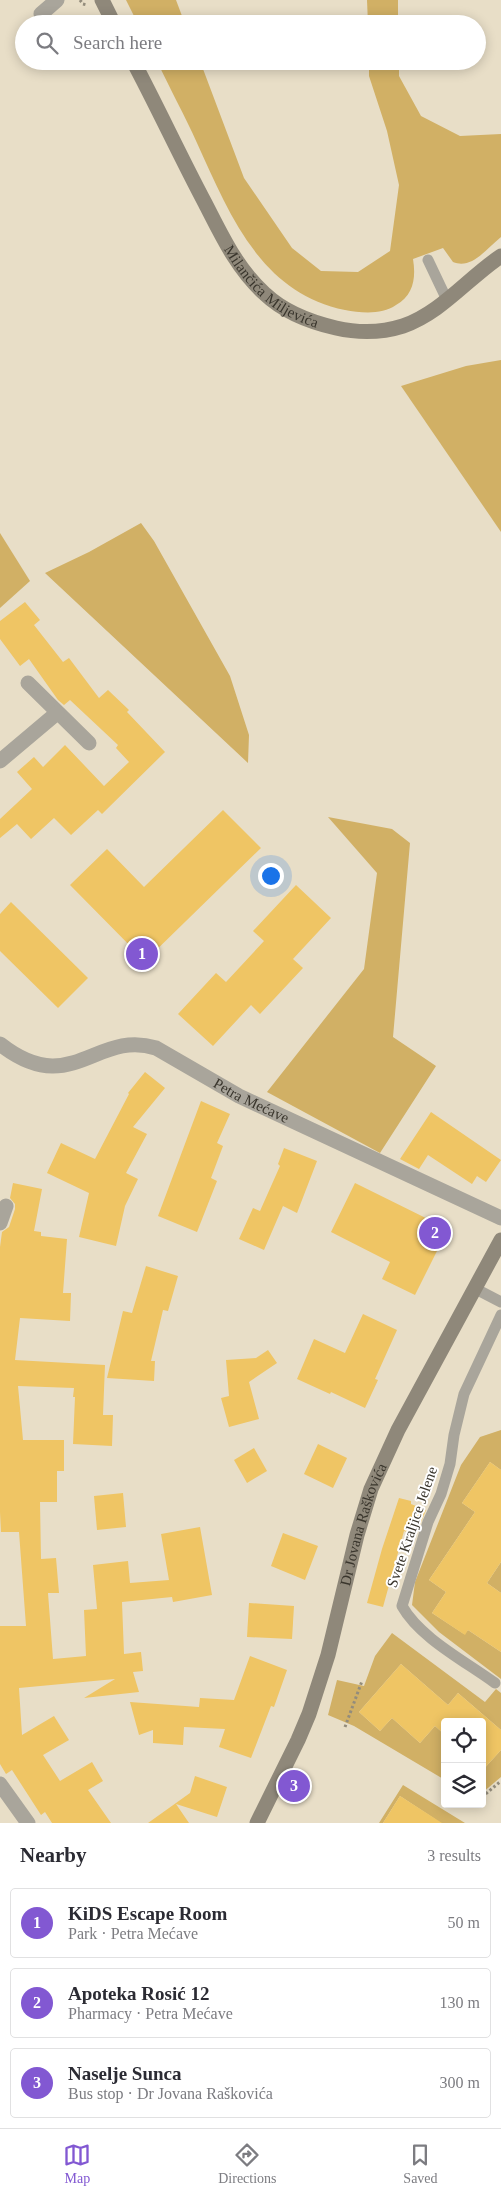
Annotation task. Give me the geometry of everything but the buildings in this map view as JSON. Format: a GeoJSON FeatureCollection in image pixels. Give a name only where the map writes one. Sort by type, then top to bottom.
{"type":"FeatureCollection","features":[{"type":"Feature","properties":{"kind":"street"},"geometry":{"type":"LineString","coordinates":[[41,14],[57,0]]}},
{"type":"Feature","properties":{"kind":"street"},"geometry":{"type":"LineString","coordinates":[[102,0],[110,15]]}},
{"type":"Feature","properties":{"kind":"street","name":"Milančića Miljevića"},"geometry":{"type":"LineString","coordinates":[[138,70],[187,170],[238,265],[252,282],[279,305],[292,313],[327,326],[365,332],[385,331],[418,320],[447,300],[501,256]]}},
{"type":"Feature","properties":{"kind":"street"},"geometry":{"type":"LineString","coordinates":[[28,683],[89,744]]}},
{"type":"Feature","properties":{"kind":"street"},"geometry":{"type":"LineString","coordinates":[[0,761],[57,713]]}},
{"type":"Feature","properties":{"kind":"street","name":"Petra Mećave"},"geometry":{"type":"LineString","coordinates":[[0,1044],[30,1062],[53,1067],[75,1063],[125,1045],[147,1045],[156,1048],[239,1096],[501,1218]]}},
{"type":"Feature","properties":{"kind":"street"},"geometry":{"type":"LineString","coordinates":[[0,1224],[6,1206]]}},
{"type":"Feature","properties":{"kind":"street","name":"Dr Jovana Raškovića"},"geometry":{"type":"LineString","coordinates":[[257,1823],[295,1748],[309,1714],[328,1655],[357,1535],[371,1489],[398,1430],[501,1240]]}},
{"type":"Feature","properties":{"kind":"street"},"geometry":{"type":"LineString","coordinates":[[3,1796],[28,1823]]}},
{"type":"Feature","properties":{"kind":"lane"},"geometry":{"type":"LineString","coordinates":[[428,260],[447,300]]}},
{"type":"Feature","properties":{"kind":"lane"},"geometry":{"type":"LineString","coordinates":[[474,1288],[501,1302]]}},
{"type":"Feature","properties":{"kind":"lane","name":"Svete Kraljice Jelene"},"geometry":{"type":"LineString","coordinates":[[495,1683],[423,1632],[408,1616],[402,1606],[428,1522],[443,1486],[464,1394],[501,1315]]}},
{"type":"Feature","properties":{"kind":"path"},"geometry":{"type":"LineString","coordinates":[[345,1727],[362,1681]]}},
{"type":"Feature","properties":{"kind":"path"},"geometry":{"type":"LineString","coordinates":[[486,1794],[501,1781]]}},
{"type":"Feature","properties":{"kind":"shaded area"},"geometry":{"type":"Polygon","coordinates":[[[126,0],[176,0],[182,15],[134,15],[126,0]]]}},
{"type":"Feature","properties":{"kind":"shaded area"},"geometry":{"type":"Polygon","coordinates":[[[367,0],[398,0],[398,15],[368,15],[367,0]]]}},
{"type":"Feature","properties":{"kind":"shaded area"},"geometry":{"type":"Polygon","coordinates":[[[161,70],[203,70],[244,178],[292,248],[321,271],[358,272],[390,251],[399,185],[387,131],[369,76],[369,70],[399,70],[399,76],[421,116],[460,136],[501,134],[501,237],[479,257],[467,263],[453,262],[443,248],[413,259],[414,279],[410,291],[402,301],[390,308],[378,312],[351,311],[316,301],[291,287],[269,268],[251,246],[235,222],[161,70]]]}},
{"type":"Feature","properties":{"kind":"shaded area"},"geometry":{"type":"Polygon","coordinates":[[[501,360],[501,532],[401,386],[466,366],[501,360]]]}},
{"type":"Feature","properties":{"kind":"shaded area"},"geometry":{"type":"Polygon","coordinates":[[[141,523],[154,541],[230,676],[249,735],[248,763],[45,573],[89,552],[141,523]]]}},
{"type":"Feature","properties":{"kind":"shaded area"},"geometry":{"type":"Polygon","coordinates":[[[0,533],[30,581],[0,608],[0,533]]]}},
{"type":"Feature","properties":{"kind":"shaded area"},"geometry":{"type":"Polygon","coordinates":[[[328,817],[392,829],[410,843],[393,1037],[436,1066],[380,1153],[267,1092],[364,969],[377,873],[328,817]]]}},
{"type":"Feature","properties":{"kind":"shaded area"},"geometry":{"type":"Polygon","coordinates":[[[501,1430],[501,1470],[490,1462],[462,1503],[475,1512],[429,1580],[446,1592],[432,1613],[464,1634],[468,1630],[501,1652],[501,1679],[439,1632],[412,1605],[415,1582],[461,1465],[480,1437],[501,1430]]]}},
{"type":"Feature","properties":{"kind":"shaded area"},"geometry":{"type":"Polygon","coordinates":[[[501,1562],[501,1593],[487,1583],[501,1562]]]}},
{"type":"Feature","properties":{"kind":"shaded area"},"geometry":{"type":"Polygon","coordinates":[[[392,1633],[485,1702],[496,1689],[501,1693],[501,1730],[458,1693],[448,1705],[401,1664],[359,1712],[380,1731],[392,1718],[420,1743],[435,1726],[441,1731],[441,1778],[354,1726],[328,1715],[337,1680],[364,1686],[375,1656],[392,1633]]]}},
{"type":"Feature","properties":{"kind":"shaded area"},"geometry":{"type":"Polygon","coordinates":[[[501,1750],[501,1777],[486,1790],[486,1767],[501,1750]]]}},
{"type":"Feature","properties":{"kind":"shaded area"},"geometry":{"type":"Polygon","coordinates":[[[403,1785],[465,1823],[433,1823],[435,1819],[400,1796],[383,1823],[379,1823],[403,1785]]]}},
{"type":"Feature","properties":{"kind":"place","name":"KiDS Escape Room"},"geometry":{"type":"Point","coordinates":[142,954]}},
{"type":"Feature","properties":{"kind":"place","name":"Apoteka Rosić 12"},"geometry":{"type":"Point","coordinates":[435,1233]}},
{"type":"Feature","properties":{"kind":"place","name":"Naselje Sunca"},"geometry":{"type":"Point","coordinates":[294,1786]}}]}
